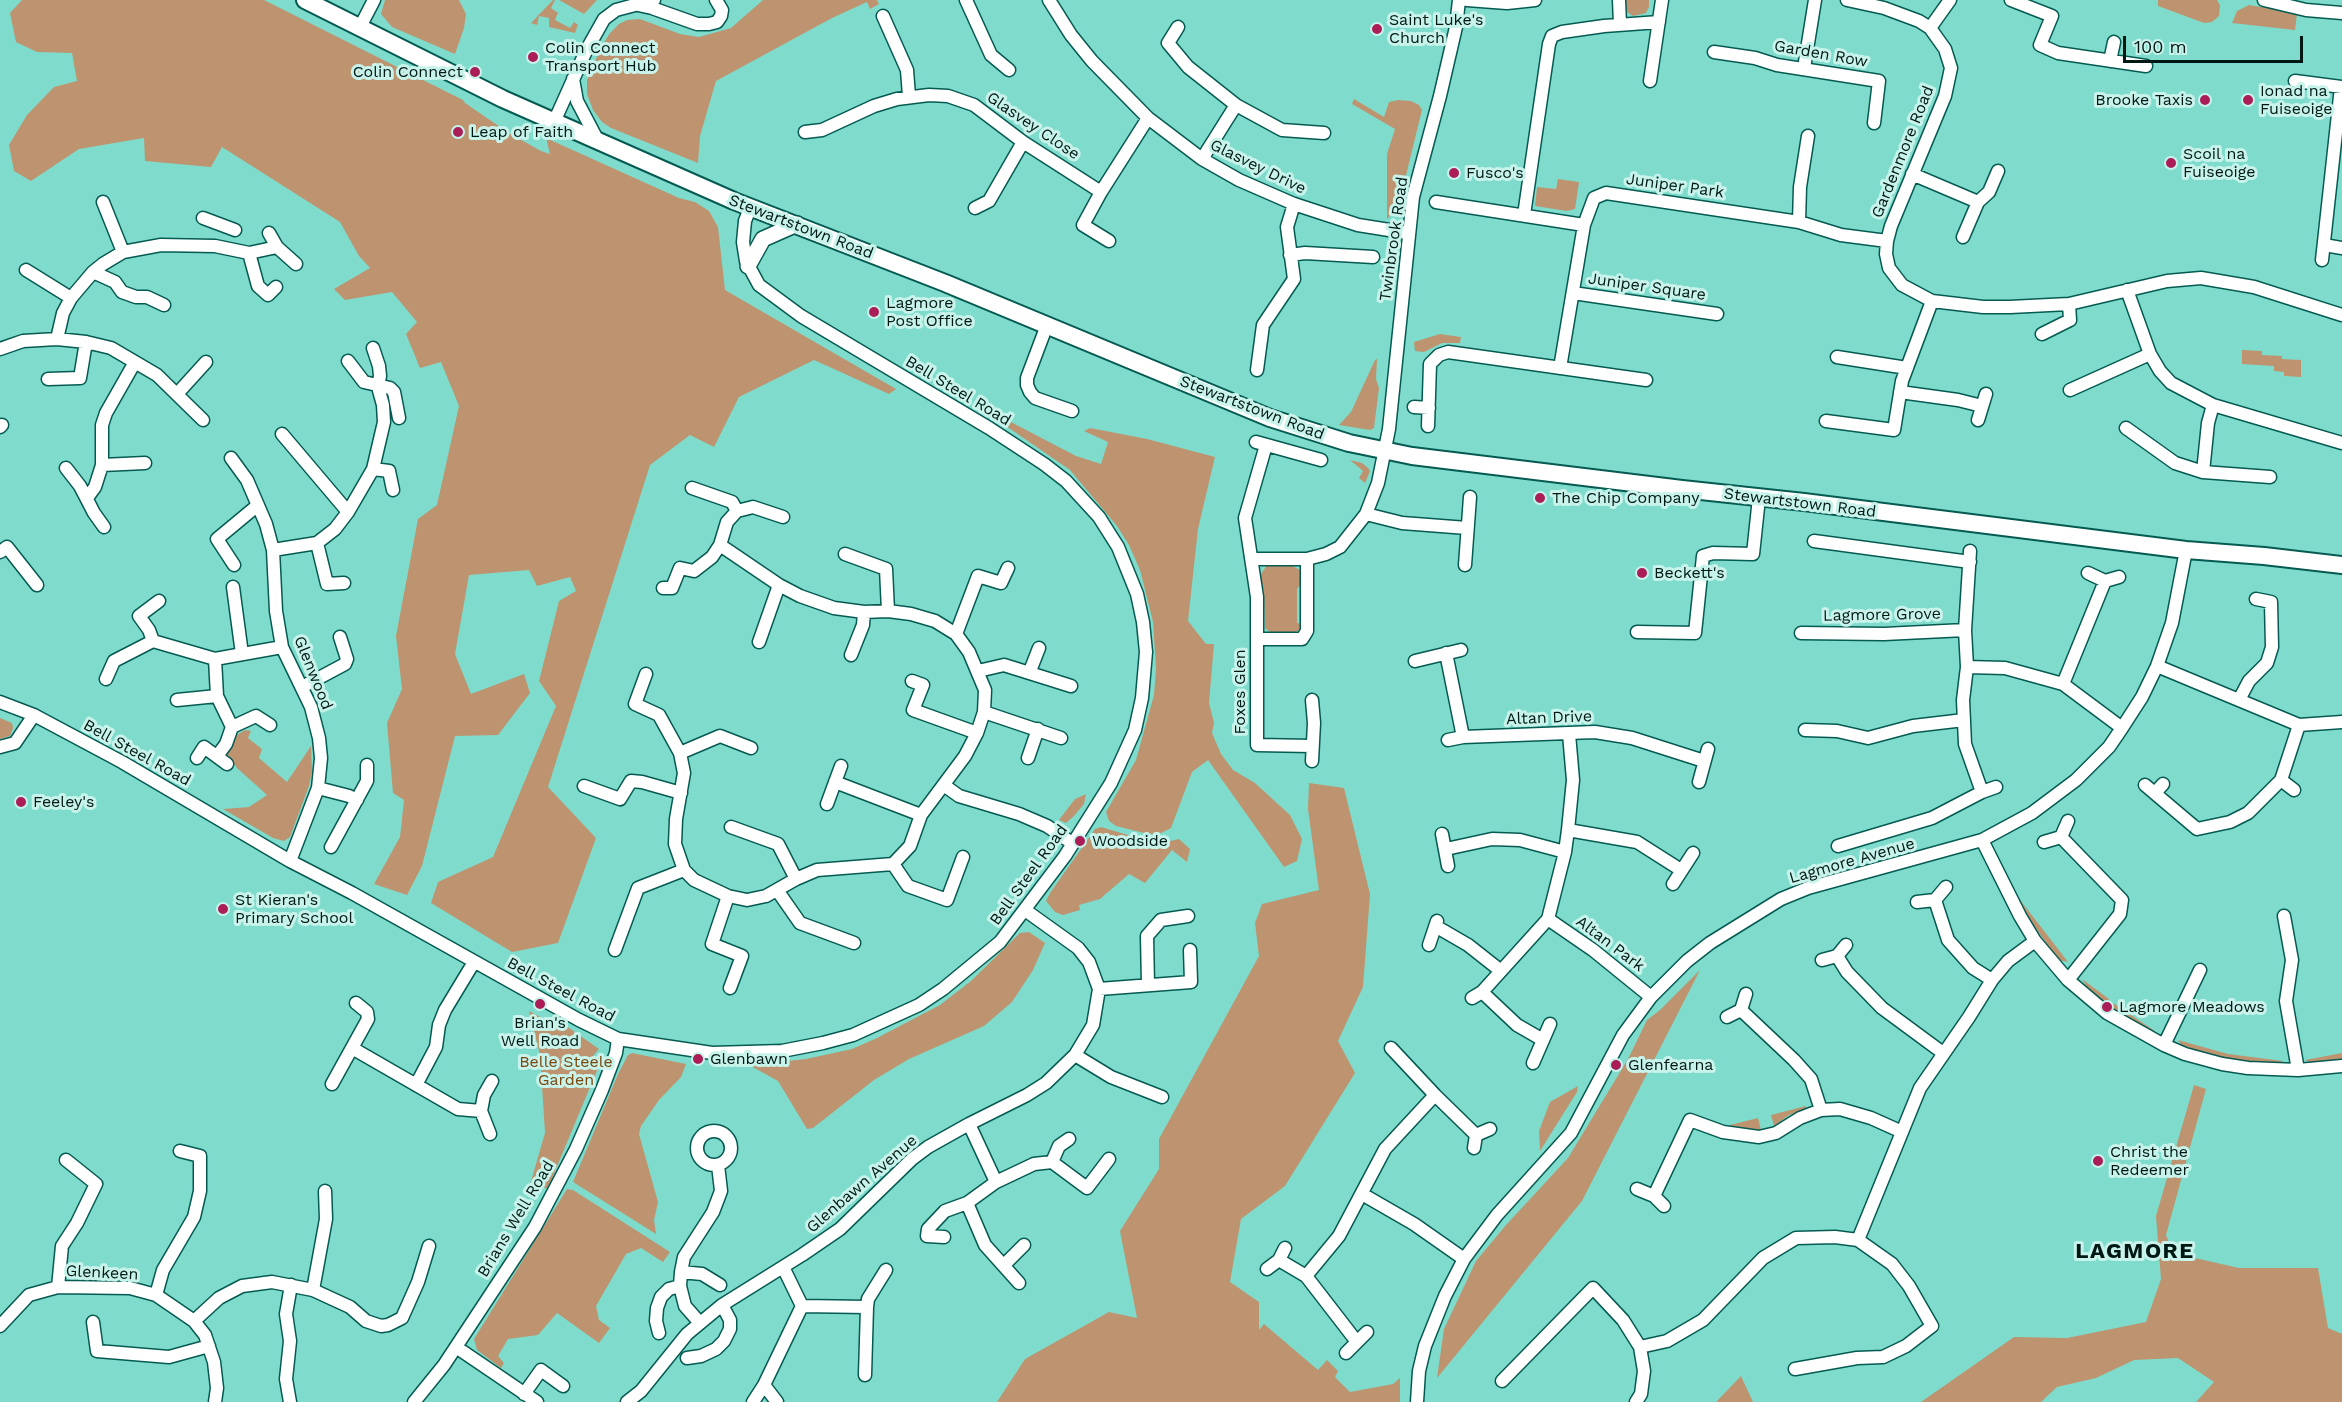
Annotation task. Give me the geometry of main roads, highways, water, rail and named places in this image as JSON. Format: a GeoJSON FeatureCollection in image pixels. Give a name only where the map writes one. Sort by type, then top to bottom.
{"type":"FeatureCollection","features":[{"type":"Feature","properties":{"kind":"main road","name":"Stewartstown Road"},"geometry":{"type":"LineString","coordinates":[[305,0],[554,122],[750,207],[1047,325],[1270,418],[1349,443],[1420,457],[2186,550],[2342,565]]}},
{"type":"Feature","properties":{"kind":"place","name":"Saint Luke's Church"},"geometry":{"type":"Point","coordinates":[1377,29]}},
{"type":"Feature","properties":{"kind":"place","name":"Colin Connect Transport Hub"},"geometry":{"type":"Point","coordinates":[533,57]}},
{"type":"Feature","properties":{"kind":"place","name":"Colin Connect"},"geometry":{"type":"Point","coordinates":[475,72]}},
{"type":"Feature","properties":{"kind":"place","name":"Brooke Taxis"},"geometry":{"type":"Point","coordinates":[2205,100]}},
{"type":"Feature","properties":{"kind":"place","name":"Ionad na Fuiseoige"},"geometry":{"type":"Point","coordinates":[2248,100]}},
{"type":"Feature","properties":{"kind":"place","name":"Leap of Faith"},"geometry":{"type":"Point","coordinates":[458,132]}},
{"type":"Feature","properties":{"kind":"place","name":"Scoil na Fuiseoige"},"geometry":{"type":"Point","coordinates":[2171,163]}},
{"type":"Feature","properties":{"kind":"place","name":"Fusco's"},"geometry":{"type":"Point","coordinates":[1454,173]}},
{"type":"Feature","properties":{"kind":"place","name":"Lagmore Post Office"},"geometry":{"type":"Point","coordinates":[874,312]}},
{"type":"Feature","properties":{"kind":"place","name":"The Chip Company"},"geometry":{"type":"Point","coordinates":[1540,498]}},
{"type":"Feature","properties":{"kind":"place","name":"Beckett's"},"geometry":{"type":"Point","coordinates":[1642,573]}},
{"type":"Feature","properties":{"kind":"place","name":"Feeley's"},"geometry":{"type":"Point","coordinates":[21,802]}},
{"type":"Feature","properties":{"kind":"place","name":"Woodside"},"geometry":{"type":"Point","coordinates":[1080,841]}},
{"type":"Feature","properties":{"kind":"place","name":"St Kieran's Primary School"},"geometry":{"type":"Point","coordinates":[223,909]}},
{"type":"Feature","properties":{"kind":"place","name":"Brian's Well Road"},"geometry":{"type":"Point","coordinates":[540,1004]}},
{"type":"Feature","properties":{"kind":"place","name":"Lagmore Meadows"},"geometry":{"type":"Point","coordinates":[2107,1007]}},
{"type":"Feature","properties":{"kind":"place","name":"Glenbawn"},"geometry":{"type":"Point","coordinates":[698,1059]}},
{"type":"Feature","properties":{"kind":"place","name":"Glenfearna"},"geometry":{"type":"Point","coordinates":[1616,1065]}},
{"type":"Feature","properties":{"kind":"place","name":"Christ the Redeemer"},"geometry":{"type":"Point","coordinates":[2098,1161]}},
{"type":"Feature","properties":{"kind":"district","name":"LAGMORE"},"geometry":{"type":"Point","coordinates":[2135,1252]}},
{"type":"Feature","properties":{"kind":"park label","name":"Belle Steele Garden"},"geometry":{"type":"Point","coordinates":[566,1071]}}]}
